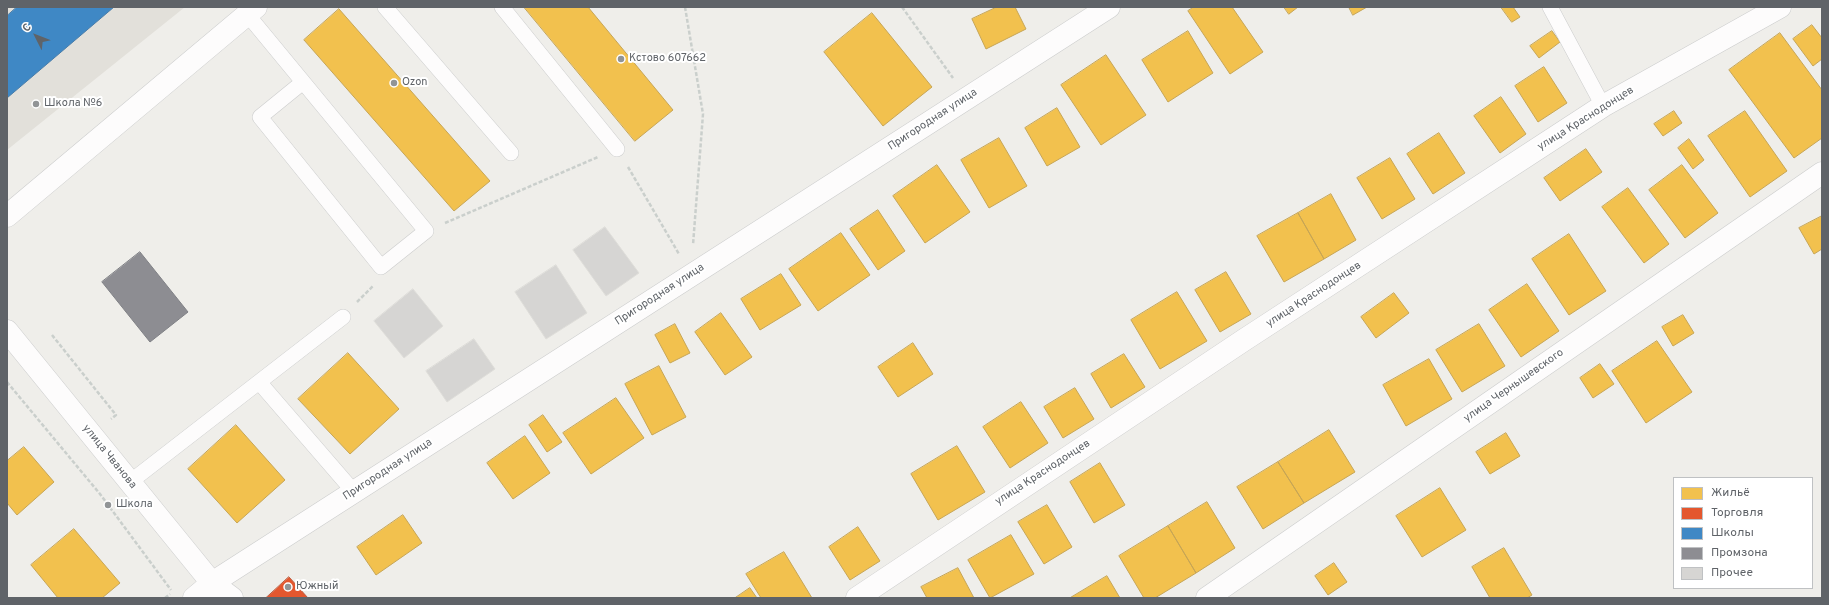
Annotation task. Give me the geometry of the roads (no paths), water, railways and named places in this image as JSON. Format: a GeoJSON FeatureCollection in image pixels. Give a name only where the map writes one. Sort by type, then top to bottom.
{"type":"FeatureCollection","features":[{"type":"Feature","properties":{"kind":"street","name":"Пригородная улица"},"geometry":{"type":"LineString","coordinates":[[194,598],[212,583],[1109,7]]}},
{"type":"Feature","properties":{"kind":"street","name":"улица Краснодонцев"},"geometry":{"type":"LineString","coordinates":[[857,598],[1244,340],[1603,106],[1780,7]]}},
{"type":"Feature","properties":{"kind":"street"},"geometry":{"type":"LineString","coordinates":[[7,216],[251,11]]}},
{"type":"Feature","properties":{"kind":"street","name":"улица Чернышевского"},"geometry":{"type":"LineString","coordinates":[[1207,598],[1822,173]]}},
{"type":"Feature","properties":{"kind":"street","name":"улица Чванова"},"geometry":{"type":"LineString","coordinates":[[7,331],[212,583],[232,598]]}},
{"type":"Feature","properties":{"kind":"lane"},"geometry":{"type":"LineString","coordinates":[[385,7],[511,153]]}},
{"type":"Feature","properties":{"kind":"lane"},"geometry":{"type":"LineString","coordinates":[[502,7],[617,149]]}},
{"type":"Feature","properties":{"kind":"lane"},"geometry":{"type":"LineString","coordinates":[[1550,7],[1603,106]]}},
{"type":"Feature","properties":{"kind":"lane"},"geometry":{"type":"LineString","coordinates":[[251,11],[303,82],[426,231],[381,267],[260,116],[303,82]]}},
{"type":"Feature","properties":{"kind":"lane"},"geometry":{"type":"LineString","coordinates":[[130,482],[343,317]]}},
{"type":"Feature","properties":{"kind":"lane"},"geometry":{"type":"LineString","coordinates":[[259,382],[354,492]]}},
{"type":"Feature","properties":{"kind":"place","name":"Кстово 607662"},"geometry":{"type":"Point","coordinates":[621,59]}},
{"type":"Feature","properties":{"kind":"place","name":"Ozon"},"geometry":{"type":"Point","coordinates":[394,83]}},
{"type":"Feature","properties":{"kind":"place","name":"Школа №6"},"geometry":{"type":"Point","coordinates":[36,104]}},
{"type":"Feature","properties":{"kind":"place","name":"Школа"},"geometry":{"type":"Point","coordinates":[108,505]}},
{"type":"Feature","properties":{"kind":"place","name":"Южный"},"geometry":{"type":"Point","coordinates":[288,587]}}]}
